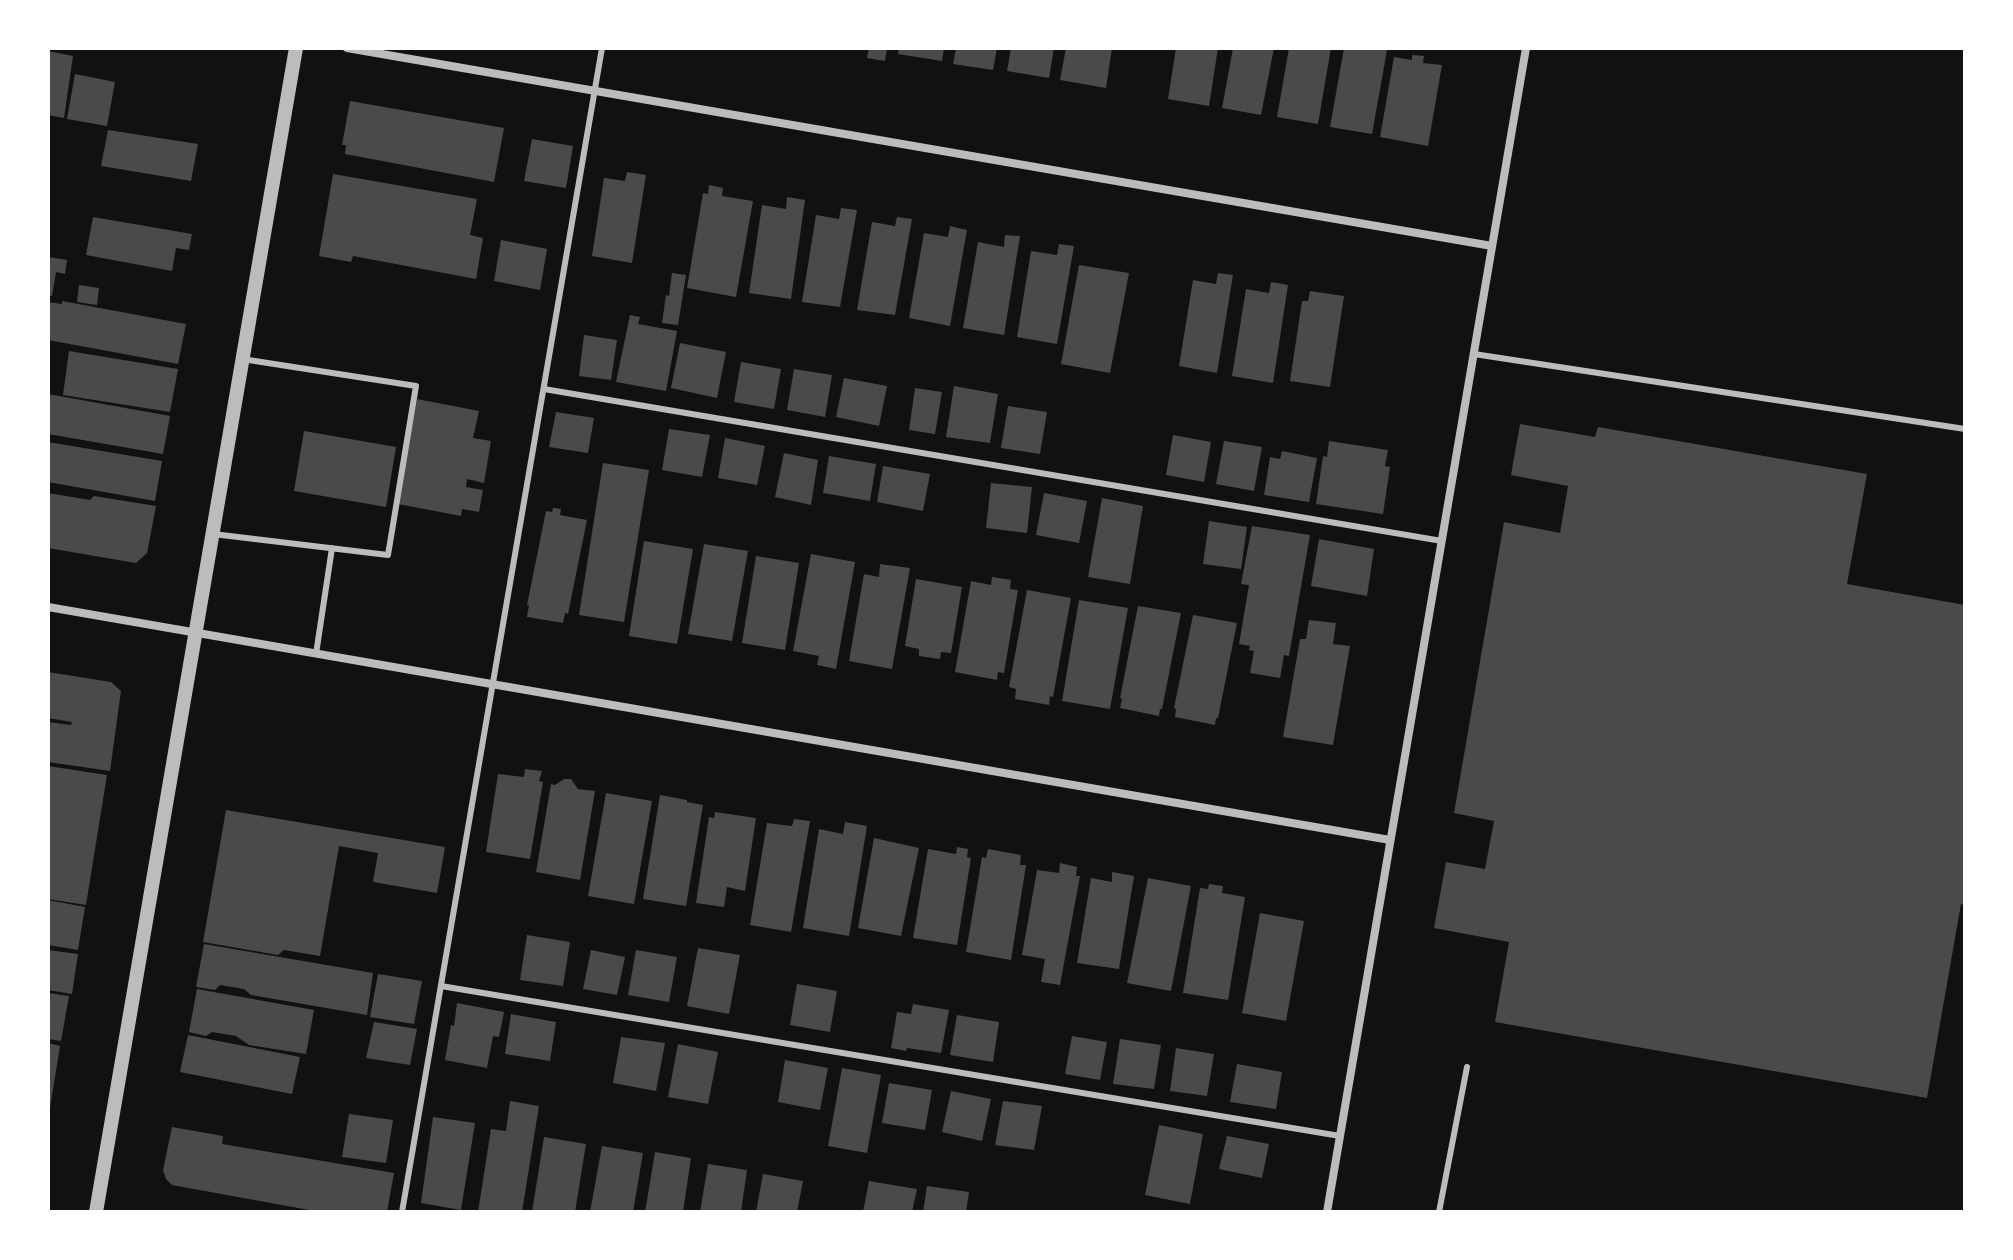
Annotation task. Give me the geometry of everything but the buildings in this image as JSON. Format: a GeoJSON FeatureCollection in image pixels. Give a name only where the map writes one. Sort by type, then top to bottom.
{"type":"FeatureCollection","features":[{"type":"Feature","properties":{"kind":"street"},"geometry":{"type":"LineString","coordinates":[[96,1212],[296,48]]}},
{"type":"Feature","properties":{"kind":"street"},"geometry":{"type":"LineString","coordinates":[[347,48],[1492,246]]}},
{"type":"Feature","properties":{"kind":"street"},"geometry":{"type":"LineString","coordinates":[[1327,1212],[1526,48]]}},
{"type":"Feature","properties":{"kind":"street"},"geometry":{"type":"LineString","coordinates":[[48,607],[1390,840]]}},
{"type":"Feature","properties":{"kind":"lane"},"geometry":{"type":"LineString","coordinates":[[402,1212],[602,48]]}},
{"type":"Feature","properties":{"kind":"lane"},"geometry":{"type":"LineString","coordinates":[[1474,354],[1965,429]]}},
{"type":"Feature","properties":{"kind":"lane"},"geometry":{"type":"LineString","coordinates":[[213,534],[388,555],[416,386],[242,359]]}},
{"type":"Feature","properties":{"kind":"lane"},"geometry":{"type":"LineString","coordinates":[[544,389],[1442,541]]}},
{"type":"Feature","properties":{"kind":"lane"},"geometry":{"type":"LineString","coordinates":[[316,654],[332,548]]}},
{"type":"Feature","properties":{"kind":"lane"},"geometry":{"type":"LineString","coordinates":[[441,986],[1340,1136]]}},
{"type":"Feature","properties":{"kind":"lane"},"geometry":{"type":"LineString","coordinates":[[1439,1212],[1467,1067]]}}]}
